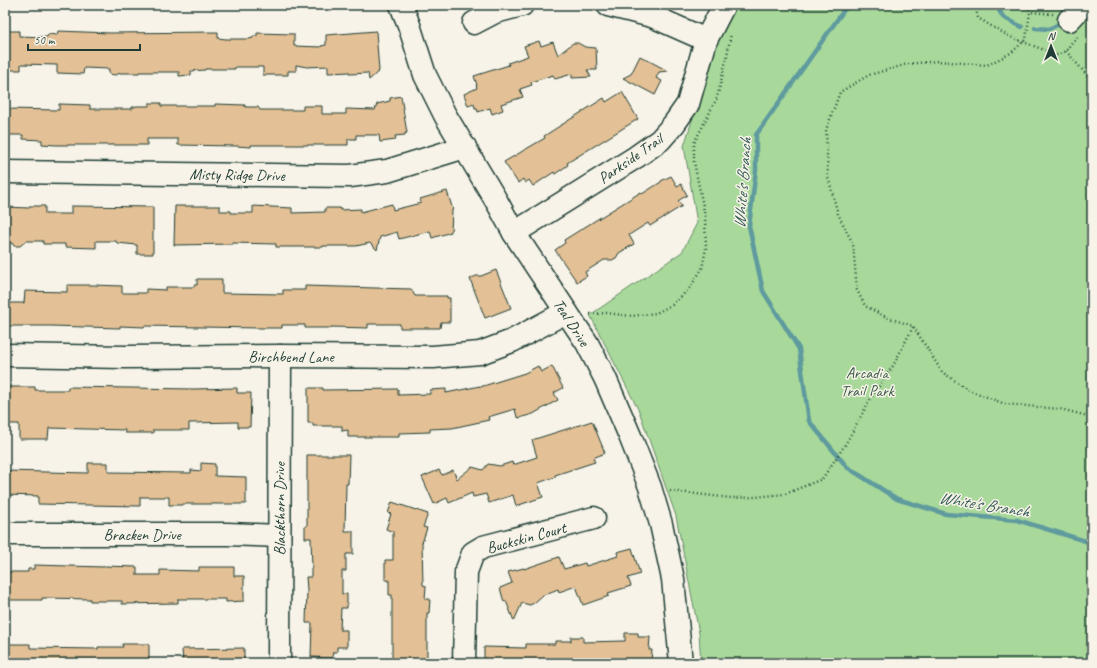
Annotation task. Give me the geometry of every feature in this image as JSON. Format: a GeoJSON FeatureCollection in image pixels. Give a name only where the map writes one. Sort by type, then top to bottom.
{"type":"FeatureCollection","features":[{"type":"Feature","properties":{"kind":"street","name":"Teal Drive"},"geometry":{"type":"LineString","coordinates":[[401,5],[426,75],[444,115],[465,147],[514,234],[587,343],[605,378],[630,436],[652,491],[662,524],[673,579],[681,663]]}},
{"type":"Feature","properties":{"kind":"street"},"geometry":{"type":"LineString","coordinates":[[474,23],[495,12],[522,5]]}},
{"type":"Feature","properties":{"kind":"street"},"geometry":{"type":"LineString","coordinates":[[608,5],[652,16],[706,40]]}},
{"type":"Feature","properties":{"kind":"street","name":"Parkside Trail"},"geometry":{"type":"LineString","coordinates":[[514,234],[636,157],[660,140],[674,124],[688,104],[706,40],[724,5]]}},
{"type":"Feature","properties":{"kind":"street","name":"Misty Ridge Drive"},"geometry":{"type":"LineString","coordinates":[[5,172],[350,176],[386,171],[465,147]]}},
{"type":"Feature","properties":{"kind":"street","name":"Birchbend Lane"},"geometry":{"type":"LineString","coordinates":[[5,355],[125,357],[433,357],[480,353],[570,318]]}},
{"type":"Feature","properties":{"kind":"street","name":"Blackthorn Drive"},"geometry":{"type":"LineString","coordinates":[[279,663],[280,356]]}},
{"type":"Feature","properties":{"kind":"street","name":"Buckskin Court"},"geometry":{"type":"LineString","coordinates":[[464,663],[466,572],[472,553],[483,547],[594,518]]}},
{"type":"Feature","properties":{"kind":"street","name":"Bracken Drive"},"geometry":{"type":"LineString","coordinates":[[5,534],[227,534],[279,536]]}},
{"type":"Feature","properties":{"kind":"path"},"geometry":{"type":"LineString","coordinates":[[975,5],[978,18],[1008,36],[1057,55],[1066,51],[1072,42],[1078,20],[1055,14],[1030,12]]}},
{"type":"Feature","properties":{"kind":"path"},"geometry":{"type":"LineString","coordinates":[[1027,5],[1030,12],[1026,39],[1011,53],[987,65],[938,61],[908,64],[869,75],[840,92],[826,130],[828,177],[838,214],[853,244],[857,290],[865,306],[886,317],[913,326],[942,372],[970,390],[1005,404],[1060,409],[1092,417]]}},
{"type":"Feature","properties":{"kind":"path"},"geometry":{"type":"LineString","coordinates":[[570,318],[589,314],[606,313],[632,316],[656,313],[672,305],[689,289],[702,269],[706,248],[705,216],[694,162],[694,143],[717,98],[727,56],[732,26]]}},
{"type":"Feature","properties":{"kind":"path"},"geometry":{"type":"LineString","coordinates":[[1066,51],[1081,66],[1092,81]]}},
{"type":"Feature","properties":{"kind":"path"},"geometry":{"type":"LineString","coordinates":[[652,491],[665,490],[730,498],[785,494],[822,479],[845,445],[871,398],[893,366],[913,326]]}},
{"type":"Feature","properties":{"kind":"green space","name":"Arcadia Trail Park"},"geometry":{"type":"Polygon","coordinates":[[[732,5],[1092,5],[1092,663],[701,663],[699,633],[676,516],[639,411],[590,315],[682,252],[697,223],[684,146],[723,22],[732,5]]]}},
{"type":"Feature","properties":{"kind":"building"},"geometry":{"type":"Polygon","coordinates":[[[5,31],[19,31],[19,36],[46,37],[48,34],[57,35],[58,31],[110,33],[218,32],[218,38],[226,39],[249,39],[253,38],[253,36],[257,36],[257,33],[294,34],[294,46],[321,47],[326,45],[326,35],[376,31],[379,71],[369,80],[368,73],[328,73],[328,66],[307,67],[296,65],[296,71],[288,71],[288,75],[263,75],[263,67],[205,69],[191,71],[191,75],[179,76],[179,72],[139,72],[121,73],[115,75],[109,74],[109,69],[84,68],[83,74],[57,73],[57,65],[21,64],[21,70],[5,70],[5,31]]]}},
{"type":"Feature","properties":{"kind":"building"},"geometry":{"type":"Polygon","coordinates":[[[539,41],[541,46],[553,42],[558,55],[573,43],[578,43],[585,47],[596,48],[597,70],[587,70],[591,77],[572,78],[572,74],[555,79],[553,75],[531,82],[532,85],[520,89],[523,97],[501,104],[503,110],[492,114],[490,108],[478,112],[474,104],[468,106],[464,94],[477,88],[474,76],[509,65],[508,63],[528,56],[524,46],[539,41]]]}},
{"type":"Feature","properties":{"kind":"building"},"geometry":{"type":"Polygon","coordinates":[[[640,56],[668,71],[659,72],[656,78],[662,81],[655,95],[623,78],[631,74],[640,56]]]}},
{"type":"Feature","properties":{"kind":"building"},"geometry":{"type":"Polygon","coordinates":[[[622,92],[638,119],[567,163],[568,165],[555,174],[554,172],[533,186],[529,180],[525,183],[523,179],[518,183],[504,162],[545,138],[544,136],[604,98],[606,102],[622,92]]]}},
{"type":"Feature","properties":{"kind":"building"},"geometry":{"type":"Polygon","coordinates":[[[401,96],[407,133],[405,133],[405,135],[395,136],[396,140],[380,142],[379,135],[356,135],[356,139],[348,139],[348,145],[251,145],[251,147],[178,145],[178,139],[147,139],[147,145],[56,145],[42,144],[42,140],[23,139],[23,135],[5,135],[5,109],[59,110],[59,104],[90,105],[90,109],[132,109],[132,107],[136,106],[149,106],[149,103],[161,103],[161,106],[215,106],[215,104],[245,105],[245,107],[258,107],[260,110],[303,110],[303,106],[322,106],[322,114],[346,114],[346,109],[375,110],[377,104],[390,101],[390,98],[401,96]]]}},
{"type":"Feature","properties":{"kind":"building"},"geometry":{"type":"Polygon","coordinates":[[[671,176],[677,186],[681,184],[687,195],[678,201],[682,206],[650,226],[648,223],[629,235],[634,244],[619,253],[616,258],[612,260],[604,260],[585,272],[587,276],[577,282],[555,250],[565,243],[564,240],[641,192],[642,194],[671,176]]]}},
{"type":"Feature","properties":{"kind":"building"},"geometry":{"type":"Polygon","coordinates":[[[447,191],[453,210],[451,232],[432,238],[430,231],[399,239],[397,232],[380,237],[377,250],[370,243],[356,246],[323,247],[276,247],[276,244],[233,243],[174,245],[175,206],[220,206],[220,211],[231,211],[231,213],[253,213],[253,206],[292,208],[292,213],[325,212],[325,208],[340,208],[340,210],[361,209],[361,212],[392,204],[393,210],[421,203],[420,199],[447,191]]]}},
{"type":"Feature","properties":{"kind":"building"},"geometry":{"type":"Polygon","coordinates":[[[29,206],[45,206],[45,214],[71,214],[71,206],[153,207],[153,254],[137,254],[137,245],[117,243],[116,241],[96,241],[96,248],[65,247],[65,244],[43,244],[43,241],[26,241],[20,246],[14,246],[12,243],[5,243],[5,207],[29,208],[29,206]]]}},
{"type":"Feature","properties":{"kind":"building"},"geometry":{"type":"Polygon","coordinates":[[[496,270],[511,308],[485,318],[470,279],[496,270]]]}},
{"type":"Feature","properties":{"kind":"building"},"geometry":{"type":"Polygon","coordinates":[[[197,279],[222,279],[222,293],[283,294],[283,290],[305,290],[305,286],[411,289],[415,296],[447,296],[447,298],[450,298],[450,322],[441,322],[440,328],[400,328],[400,324],[368,324],[368,328],[305,328],[305,325],[282,325],[282,328],[5,326],[5,303],[24,303],[25,291],[67,292],[67,285],[93,285],[122,286],[122,293],[146,293],[146,289],[166,290],[166,287],[194,287],[194,285],[197,285],[197,279]]]}},
{"type":"Feature","properties":{"kind":"building"},"geometry":{"type":"Polygon","coordinates":[[[538,366],[541,372],[552,366],[563,388],[554,393],[558,400],[533,414],[519,418],[517,417],[515,409],[488,417],[489,420],[452,428],[430,429],[430,432],[399,433],[399,437],[348,437],[348,430],[342,431],[342,426],[313,426],[313,423],[308,423],[308,388],[323,388],[323,390],[398,389],[398,395],[430,394],[430,390],[446,389],[446,393],[480,387],[525,373],[538,366]]]}},
{"type":"Feature","properties":{"kind":"building"},"geometry":{"type":"Polygon","coordinates":[[[5,387],[35,387],[35,390],[68,390],[68,387],[194,389],[237,388],[237,393],[251,393],[250,427],[238,427],[238,422],[189,423],[189,430],[153,430],[153,433],[125,433],[125,430],[49,428],[48,439],[19,439],[19,424],[5,424],[5,387]]]}},
{"type":"Feature","properties":{"kind":"building"},"geometry":{"type":"Polygon","coordinates":[[[592,421],[605,453],[593,458],[595,462],[555,475],[555,477],[538,483],[543,497],[516,506],[513,495],[489,503],[486,494],[473,497],[472,493],[449,503],[447,498],[434,504],[422,477],[439,470],[442,475],[453,470],[457,479],[472,467],[483,470],[488,464],[500,466],[512,462],[513,465],[537,457],[532,440],[592,421]]]}},
{"type":"Feature","properties":{"kind":"building"},"geometry":{"type":"Polygon","coordinates":[[[307,455],[349,455],[348,484],[346,484],[345,531],[353,531],[353,554],[346,554],[346,571],[342,571],[342,594],[347,594],[347,608],[341,608],[340,630],[347,630],[347,647],[337,647],[337,652],[333,652],[332,658],[311,657],[312,623],[306,623],[306,577],[311,577],[312,568],[311,538],[305,538],[305,526],[307,526],[307,455]]]}},
{"type":"Feature","properties":{"kind":"building"},"geometry":{"type":"Polygon","coordinates":[[[88,463],[108,463],[108,472],[191,473],[191,470],[201,471],[201,463],[215,464],[215,476],[246,477],[246,504],[169,505],[169,497],[140,497],[140,506],[38,504],[38,496],[5,495],[5,471],[88,473],[88,463]]]}},
{"type":"Feature","properties":{"kind":"building"},"geometry":{"type":"Polygon","coordinates":[[[392,502],[428,514],[423,527],[427,528],[422,543],[423,585],[426,586],[425,599],[430,599],[429,613],[427,613],[427,663],[392,663],[392,595],[389,595],[389,580],[385,580],[385,560],[393,560],[393,532],[386,529],[391,514],[388,513],[392,502]]]}},
{"type":"Feature","properties":{"kind":"building"},"geometry":{"type":"Polygon","coordinates":[[[632,548],[640,574],[628,578],[631,586],[608,593],[609,596],[583,605],[576,586],[559,592],[558,589],[543,595],[530,605],[522,603],[514,621],[506,601],[504,602],[500,588],[512,583],[508,572],[524,569],[559,557],[564,569],[585,563],[586,566],[618,556],[617,552],[632,548]]]}},
{"type":"Feature","properties":{"kind":"building"},"geometry":{"type":"Polygon","coordinates":[[[34,565],[137,567],[137,575],[160,575],[160,570],[199,571],[199,567],[234,567],[234,576],[244,576],[244,601],[226,602],[226,599],[178,599],[178,603],[122,604],[122,601],[90,601],[90,599],[42,598],[42,600],[5,600],[5,572],[28,572],[28,569],[34,569],[34,565]]]}},
{"type":"Feature","properties":{"kind":"building"},"geometry":{"type":"Polygon","coordinates":[[[625,633],[638,633],[638,637],[650,637],[649,650],[652,650],[651,663],[484,663],[484,647],[526,648],[526,644],[555,644],[555,641],[571,641],[571,637],[583,637],[583,642],[625,641],[625,633]]]}},
{"type":"Feature","properties":{"kind":"building"},"geometry":{"type":"Polygon","coordinates":[[[5,644],[30,644],[30,648],[98,649],[98,647],[123,647],[122,644],[149,644],[149,663],[5,663],[5,644]]]}},
{"type":"Feature","properties":{"kind":"building"},"geometry":{"type":"Polygon","coordinates":[[[244,648],[244,663],[183,663],[182,649],[244,648]]]}},
{"type":"Feature","properties":{"kind":"waterway","name":"White's Branch"},"geometry":{"type":"LineString","coordinates":[[850,5],[844,10],[756,135],[756,170],[749,226],[763,291],[799,349],[809,421],[847,467],[897,499],[946,514],[1017,520],[1092,543]]}},
{"type":"Feature","properties":{"kind":"waterway"},"geometry":{"type":"LineString","coordinates":[[996,5],[1003,17],[1022,27]]}},
{"type":"Feature","properties":{"kind":"waterway"},"geometry":{"type":"LineString","coordinates":[[1035,28],[1049,29],[1061,23]]}}]}
